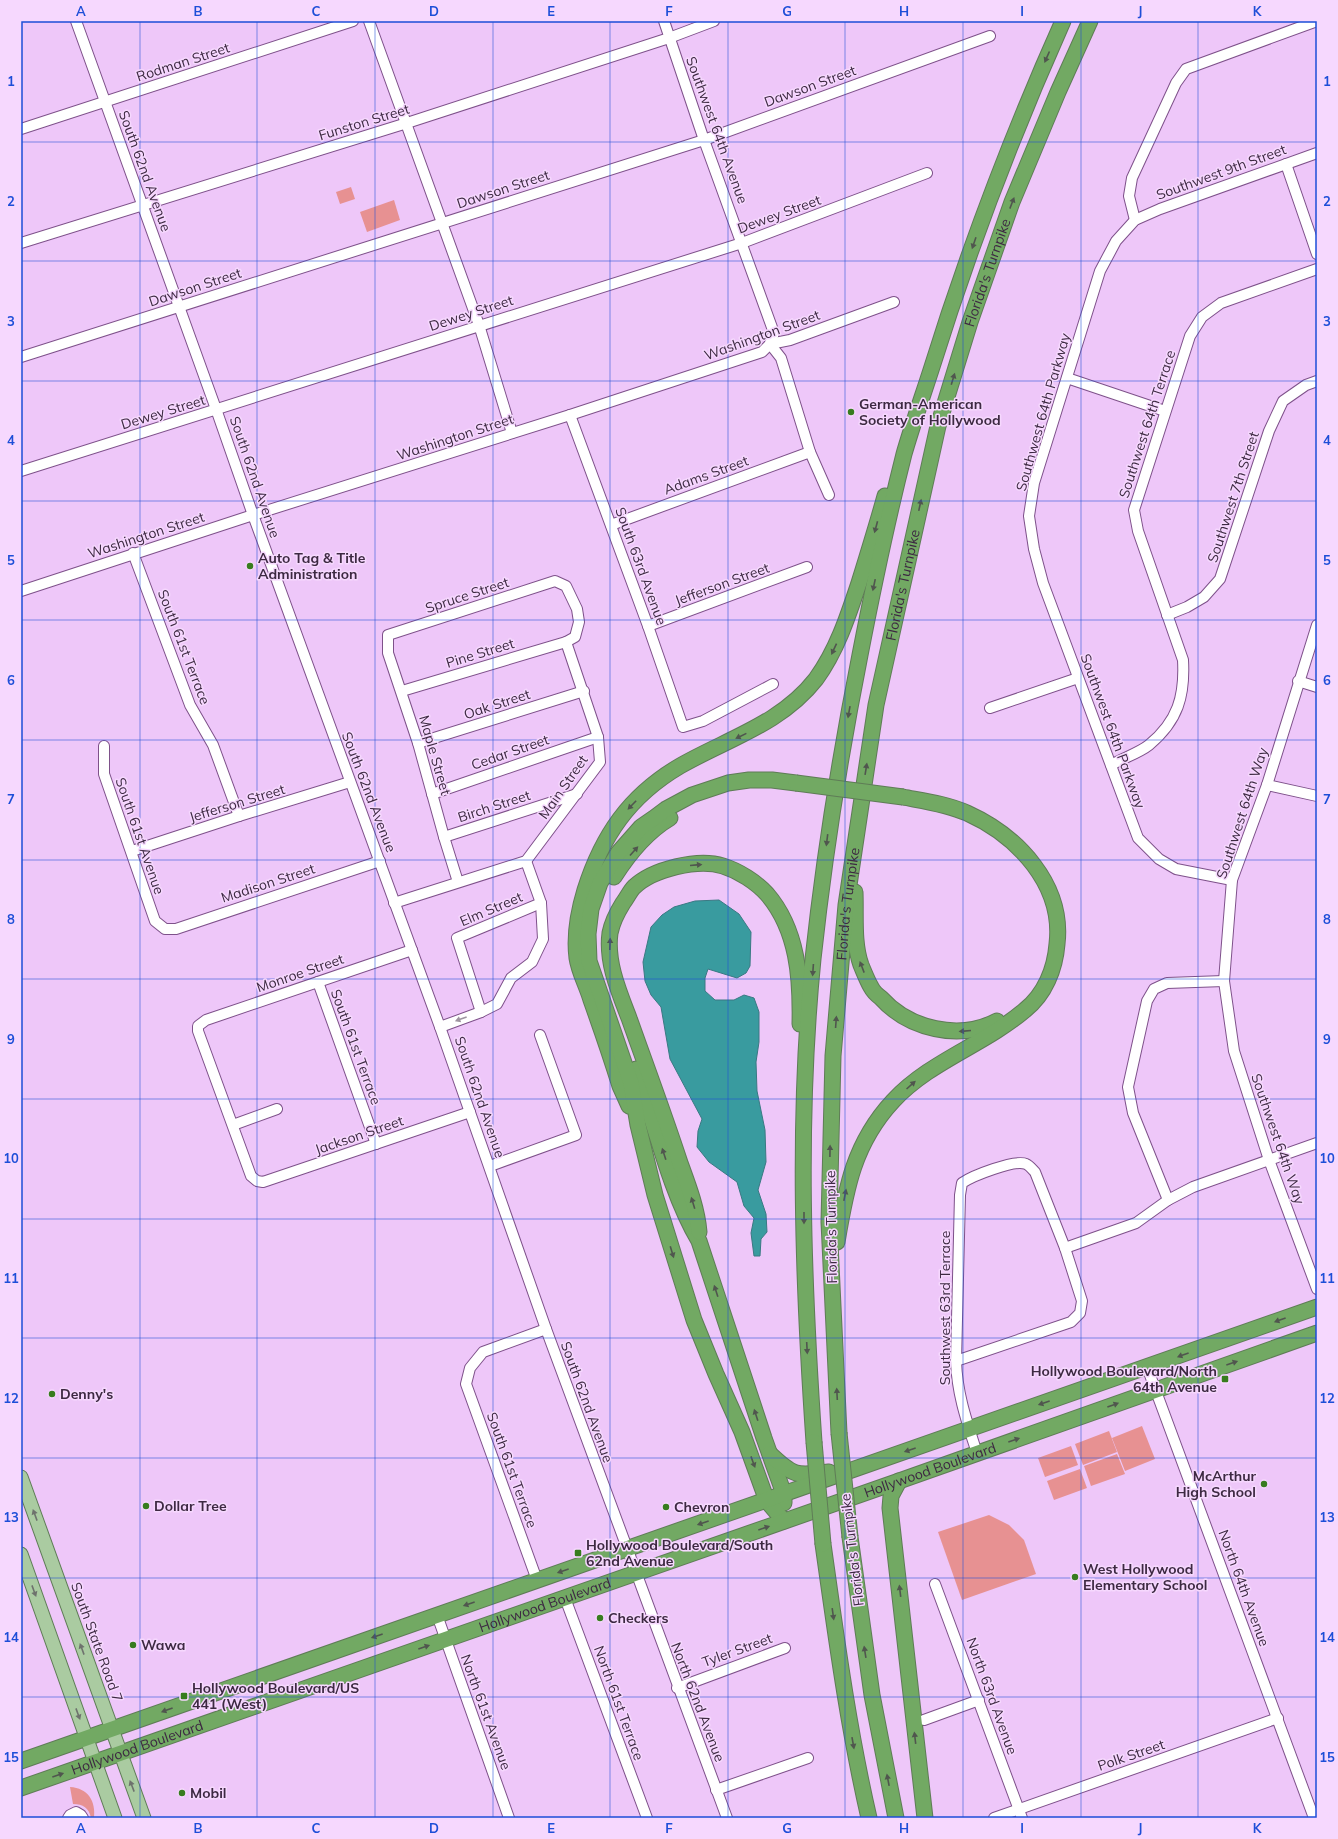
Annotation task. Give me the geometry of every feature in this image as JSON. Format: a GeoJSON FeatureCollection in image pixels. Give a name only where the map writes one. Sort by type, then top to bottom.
{"type":"FeatureCollection","features":[{"type":"Feature","properties":{"kind":"highway","name":"Florida's Turnpike"},"geometry":{"type":"LineString","coordinates":[[869,1818],[843,1691],[823,1544],[807,1345],[804,1254],[804,1137],[813,962],[830,822],[875,581],[905,451],[945,326],[990,197],[1035,85],[1063,21]]}},
{"type":"Feature","properties":{"kind":"highway","name":"Florida's Turnpike"},"geometry":{"type":"LineString","coordinates":[[896,1818],[872,1695],[850,1537],[839,1433],[829,1215],[833,1056],[839,972],[853,849],[876,704],[938,426],[970,322],[1012,202],[1058,92],[1090,21]]}},
{"type":"Feature","properties":{"kind":"highway"},"geometry":{"type":"LineString","coordinates":[[638,1125],[620,1086],[578,960],[575,934],[581,905],[594,863],[608,835],[629,807],[654,783],[680,766],[764,723],[789,708],[815,679],[832,654],[845,624],[887,487],[905,451]]}},
{"type":"Feature","properties":{"kind":"highway"},"geometry":{"type":"LineString","coordinates":[[784,1521],[766,1501],[742,1432],[694,1320],[655,1195],[638,1125],[631,1083],[589,961],[588,934],[592,908],[600,882],[618,854],[642,827],[679,802],[710,788],[749,780],[772,780],[795,787],[901,802],[939,804],[966,812],[998,830],[1018,846],[1034,864],[1047,886],[1055,905],[1059,929],[1056,952],[1051,974],[1043,990],[1026,1010],[1004,1026],[925,1072],[893,1101],[871,1129],[857,1157],[845,1190],[831,1274]]}},
{"type":"Feature","properties":{"kind":"highway"},"geometry":{"type":"LineString","coordinates":[[784,1521],[784,1494],[768,1452],[699,1241],[689,1224],[674,1184],[599,960],[597,936],[598,915],[606,889],[622,864],[648,836],[666,820],[700,801],[716,795],[739,790],[795,787]]}},
{"type":"Feature","properties":{"kind":"highway"},"geometry":{"type":"LineString","coordinates":[[853,849],[856,939],[860,963],[871,988],[890,1008],[912,1021],[953,1032],[989,1026],[1020,1007],[1034,992],[1044,976],[1051,953],[1052,924],[1047,901],[1037,882],[1022,862],[1005,847],[966,823],[901,802]]}},
{"type":"Feature","properties":{"kind":"highway"},"geometry":{"type":"LineString","coordinates":[[699,1241],[698,1220],[688,1187],[666,1119],[621,997],[609,956],[610,932],[619,910],[634,888],[653,874],[672,868],[699,864],[723,866],[748,878],[766,893],[780,912],[789,933],[797,962],[800,1011],[799,1067],[804,1137]]}},
{"type":"Feature","properties":{"kind":"highway","name":"Hollywood Boulevard"},"geometry":{"type":"LineString","coordinates":[[21,1761],[1317,1307]]}},
{"type":"Feature","properties":{"kind":"highway","name":"Hollywood Boulevard"},"geometry":{"type":"LineString","coordinates":[[21,1788],[1317,1334]]}},
{"type":"Feature","properties":{"kind":"highway"},"geometry":{"type":"LineString","coordinates":[[768,1452],[789,1471],[802,1475],[854,1470]]}},
{"type":"Feature","properties":{"kind":"highway"},"geometry":{"type":"LineString","coordinates":[[899,1481],[890,1496],[890,1508],[925,1818]]}},
{"type":"Feature","properties":{"kind":"main road","name":"South State Road 7"},"geometry":{"type":"LineString","coordinates":[[21,1477],[144,1818]]}},
{"type":"Feature","properties":{"kind":"main road"},"geometry":{"type":"LineString","coordinates":[[21,1554],[115,1818]]}},
{"type":"Feature","properties":{"kind":"street","name":"South 62nd Avenue"},"geometry":{"type":"LineString","coordinates":[[76,21],[350,782],[440,1026],[546,1329],[635,1573]]}},
{"type":"Feature","properties":{"kind":"street","name":"Rodman Street"},"geometry":{"type":"LineString","coordinates":[[21,129],[353,21]]}},
{"type":"Feature","properties":{"kind":"street"},"geometry":{"type":"LineString","coordinates":[[369,21],[479,325],[512,433]]}},
{"type":"Feature","properties":{"kind":"street","name":"Southwest 64th Avenue"},"geometry":{"type":"LineString","coordinates":[[664,21],[704,140],[774,333],[770,344]]}},
{"type":"Feature","properties":{"kind":"street","name":"Funston Street"},"geometry":{"type":"LineString","coordinates":[[21,243],[407,123],[670,38],[714,21]]}},
{"type":"Feature","properties":{"kind":"street"},"geometry":{"type":"LineString","coordinates":[[1135,220],[1129,196],[1132,178],[1176,83],[1186,69],[1317,22]]}},
{"type":"Feature","properties":{"kind":"street","name":"Dawson Street"},"geometry":{"type":"LineString","coordinates":[[21,357],[704,140],[990,36]]}},
{"type":"Feature","properties":{"kind":"street","name":"Southwest 9th Street"},"geometry":{"type":"LineString","coordinates":[[1135,220],[1160,209],[1317,153]]}},
{"type":"Feature","properties":{"kind":"street"},"geometry":{"type":"LineString","coordinates":[[1286,164],[1317,254]]}},
{"type":"Feature","properties":{"kind":"street","name":"Dewey Street"},"geometry":{"type":"LineString","coordinates":[[21,471],[742,243],[927,173]]}},
{"type":"Feature","properties":{"kind":"street","name":"Southwest 64th Parkway"},"geometry":{"type":"LineString","coordinates":[[1135,220],[1116,241],[1100,271],[1034,483],[1029,516],[1034,549],[1043,583],[1138,838],[1159,859],[1176,869],[1232,880]]}},
{"type":"Feature","properties":{"kind":"street","name":"Southwest 64th Terrace"},"geometry":{"type":"LineString","coordinates":[[1111,765],[1148,745],[1169,726],[1179,703],[1184,682],[1183,660],[1138,532],[1134,510],[1164,411],[1190,336],[1202,317],[1221,303],[1317,269]]}},
{"type":"Feature","properties":{"kind":"street","name":"Washington Street"},"geometry":{"type":"LineString","coordinates":[[21,591],[253,514],[354,484],[762,352],[770,344],[790,340],[894,302]]}},
{"type":"Feature","properties":{"kind":"street"},"geometry":{"type":"LineString","coordinates":[[770,344],[781,358],[810,452],[829,495]]}},
{"type":"Feature","properties":{"kind":"street"},"geometry":{"type":"LineString","coordinates":[[1067,378],[1164,411]]}},
{"type":"Feature","properties":{"kind":"street","name":"Southwest 7th Street"},"geometry":{"type":"LineString","coordinates":[[1167,615],[1187,607],[1204,597],[1220,579],[1269,431],[1283,401],[1306,385],[1317,381]]}},
{"type":"Feature","properties":{"kind":"street","name":"South 63rd Avenue"},"geometry":{"type":"LineString","coordinates":[[570,415],[648,626],[683,727],[703,721],[774,684]]}},
{"type":"Feature","properties":{"kind":"street","name":"Adams Street"},"geometry":{"type":"LineString","coordinates":[[611,525],[810,452]]}},
{"type":"Feature","properties":{"kind":"street","name":"South 61st Terrace"},"geometry":{"type":"LineString","coordinates":[[133,553],[190,705],[213,745],[239,816]]}},
{"type":"Feature","properties":{"kind":"street","name":"Jefferson Street"},"geometry":{"type":"LineString","coordinates":[[648,626],[807,567]]}},
{"type":"Feature","properties":{"kind":"street","name":"Spruce Street"},"geometry":{"type":"LineString","coordinates":[[388,635],[555,581],[566,586],[577,609],[579,622],[578,631],[575,637],[566,642]]}},
{"type":"Feature","properties":{"kind":"street","name":"Southwest 64th Way"},"geometry":{"type":"LineString","coordinates":[[1317,625],[1298,681],[1267,785],[1232,880],[1224,981],[1234,1051],[1269,1160],[1317,1289]]}},
{"type":"Feature","properties":{"kind":"street","name":"Maple Street"},"geometry":{"type":"LineString","coordinates":[[388,635],[388,653],[402,691],[418,743],[458,882]]}},
{"type":"Feature","properties":{"kind":"street","name":"Main Street"},"geometry":{"type":"LineString","coordinates":[[526,861],[600,762],[598,737],[584,691],[566,642]]}},
{"type":"Feature","properties":{"kind":"street","name":"Pine Street"},"geometry":{"type":"LineString","coordinates":[[402,691],[566,642]]}},
{"type":"Feature","properties":{"kind":"street"},"geometry":{"type":"LineString","coordinates":[[990,708],[1078,678]]}},
{"type":"Feature","properties":{"kind":"street"},"geometry":{"type":"LineString","coordinates":[[1298,681],[1317,687]]}},
{"type":"Feature","properties":{"kind":"street","name":"Oak Street"},"geometry":{"type":"LineString","coordinates":[[418,743],[584,691]]}},
{"type":"Feature","properties":{"kind":"street","name":"Cedar Street"},"geometry":{"type":"LineString","coordinates":[[432,794],[598,737]]}},
{"type":"Feature","properties":{"kind":"street","name":"South 61st Avenue"},"geometry":{"type":"LineString","coordinates":[[104,746],[104,774],[132,851],[155,921],[165,929]]}},
{"type":"Feature","properties":{"kind":"street","name":"Jefferson Street"},"geometry":{"type":"LineString","coordinates":[[132,851],[350,782]]}},
{"type":"Feature","properties":{"kind":"street"},"geometry":{"type":"LineString","coordinates":[[1267,785],[1317,796]]}},
{"type":"Feature","properties":{"kind":"street","name":"Birch Street"},"geometry":{"type":"LineString","coordinates":[[444,837],[576,794]]}},
{"type":"Feature","properties":{"kind":"street","name":"Madison Street"},"geometry":{"type":"LineString","coordinates":[[165,929],[176,929],[380,861]]}},
{"type":"Feature","properties":{"kind":"street"},"geometry":{"type":"LineString","coordinates":[[394,903],[526,861],[541,903],[542,939],[532,962],[511,978],[497,1004],[481,1012],[440,1026]]}},
{"type":"Feature","properties":{"kind":"street","name":"Elm Street"},"geometry":{"type":"LineString","coordinates":[[481,1012],[457,938],[541,903]]}},
{"type":"Feature","properties":{"kind":"street","name":"Monroe Street"},"geometry":{"type":"LineString","coordinates":[[233,1125],[198,1031],[198,1026],[206,1020],[412,950]]}},
{"type":"Feature","properties":{"kind":"street"},"geometry":{"type":"LineString","coordinates":[[1168,1200],[1133,1113],[1128,1087],[1147,1001],[1154,989],[1167,983],[1224,981]]}},
{"type":"Feature","properties":{"kind":"street","name":"South 61st Terrace"},"geometry":{"type":"LineString","coordinates":[[318,982],[376,1144]]}},
{"type":"Feature","properties":{"kind":"street"},"geometry":{"type":"LineString","coordinates":[[490,1166],[576,1136],[540,1035]]}},
{"type":"Feature","properties":{"kind":"street"},"geometry":{"type":"LineString","coordinates":[[233,1125],[277,1109]]}},
{"type":"Feature","properties":{"kind":"street","name":"Jackson Street"},"geometry":{"type":"LineString","coordinates":[[233,1125],[251,1176],[257,1181],[263,1182],[470,1112]]}},
{"type":"Feature","properties":{"kind":"street"},"geometry":{"type":"LineString","coordinates":[[956,1361],[1071,1322],[1080,1314],[1082,1301],[1065,1248],[1136,1223],[1168,1200],[1193,1187],[1317,1143]]}},
{"type":"Feature","properties":{"kind":"street","name":"Southwest 63rd Terrace"},"geometry":{"type":"LineString","coordinates":[[977,1453],[959,1396],[956,1361],[960,1195],[962,1183],[969,1178],[1017,1162],[1027,1164],[1035,1172],[1065,1248]]}},
{"type":"Feature","properties":{"kind":"street","name":"South 61st Terrace"},"geometry":{"type":"LineString","coordinates":[[536,1580],[466,1384],[470,1368],[483,1352],[546,1329]]}},
{"type":"Feature","properties":{"kind":"street","name":"North 64th Avenue"},"geometry":{"type":"LineString","coordinates":[[1147,1367],[1278,1718],[1313,1818]]}},
{"type":"Feature","properties":{"kind":"street","name":"North 62nd Avenue"},"geometry":{"type":"LineString","coordinates":[[635,1573],[727,1818]]}},
{"type":"Feature","properties":{"kind":"street","name":"North 63rd Avenue"},"geometry":{"type":"LineString","coordinates":[[935,1584],[1020,1814]]}},
{"type":"Feature","properties":{"kind":"street","name":"North 61st Terrace"},"geometry":{"type":"LineString","coordinates":[[564,1598],[647,1818]]}},
{"type":"Feature","properties":{"kind":"street","name":"North 61st Avenue"},"geometry":{"type":"LineString","coordinates":[[437,1615],[508,1818]]}},
{"type":"Feature","properties":{"kind":"street","name":"Tyler Street"},"geometry":{"type":"LineString","coordinates":[[677,1688],[785,1648]]}},
{"type":"Feature","properties":{"kind":"street"},"geometry":{"type":"LineString","coordinates":[[924,1720],[979,1700]]}},
{"type":"Feature","properties":{"kind":"street","name":"Polk Street"},"geometry":{"type":"LineString","coordinates":[[994,1818],[1020,1814],[1278,1718]]}},
{"type":"Feature","properties":{"kind":"street"},"geometry":{"type":"LineString","coordinates":[[716,1790],[808,1758]]}},
{"type":"Feature","properties":{"kind":"street"},"geometry":{"type":"LineString","coordinates":[[68,1818],[70,1814],[76,1812],[83,1818]]}},
{"type":"Feature","properties":{"kind":"shaded area"},"geometry":{"type":"Polygon","coordinates":[[[351,187],[355,199],[340,204],[336,192],[351,187]]]}},
{"type":"Feature","properties":{"kind":"shaded area"},"geometry":{"type":"Polygon","coordinates":[[[394,200],[400,220],[367,232],[360,212],[394,200]]]}},
{"type":"Feature","properties":{"kind":"shaded area"},"geometry":{"type":"Polygon","coordinates":[[[719,900],[739,914],[751,932],[750,966],[746,973],[737,978],[708,969],[705,978],[705,991],[715,1000],[734,1000],[744,995],[754,998],[759,1012],[759,1042],[756,1062],[757,1091],[765,1130],[766,1162],[758,1190],[766,1214],[767,1232],[761,1239],[760,1256],[754,1256],[751,1233],[754,1218],[744,1206],[737,1182],[709,1162],[697,1147],[698,1131],[702,1119],[670,1059],[661,1007],[651,995],[645,981],[643,962],[651,927],[662,915],[674,907],[695,901],[719,900]]]}},
{"type":"Feature","properties":{"kind":"shaded area"},"geometry":{"type":"Polygon","coordinates":[[[1142,1426],[1155,1459],[1125,1471],[1112,1438],[1142,1426]]]}},
{"type":"Feature","properties":{"kind":"shaded area"},"geometry":{"type":"Polygon","coordinates":[[[1109,1431],[1117,1452],[1083,1465],[1075,1444],[1109,1431]]]}},
{"type":"Feature","properties":{"kind":"shaded area"},"geometry":{"type":"Polygon","coordinates":[[[1071,1446],[1078,1465],[1045,1477],[1038,1458],[1071,1446]]]}},
{"type":"Feature","properties":{"kind":"shaded area"},"geometry":{"type":"Polygon","coordinates":[[[1117,1454],[1125,1474],[1091,1486],[1084,1466],[1117,1454]]]}},
{"type":"Feature","properties":{"kind":"shaded area"},"geometry":{"type":"Polygon","coordinates":[[[1080,1469],[1087,1488],[1054,1500],[1047,1481],[1080,1469]]]}},
{"type":"Feature","properties":{"kind":"shaded area"},"geometry":{"type":"Polygon","coordinates":[[[989,1515],[1009,1525],[1024,1540],[1036,1574],[962,1600],[938,1532],[989,1515]]]}},
{"type":"Feature","properties":{"kind":"shaded area"},"geometry":{"type":"Polygon","coordinates":[[[70,1787],[82,1790],[90,1796],[94,1806],[94,1818],[91,1818],[85,1807],[73,1804],[70,1787]]]}},
{"type":"Feature","properties":{"kind":"place","name":"German-American Society of Hollywood"},"geometry":{"type":"Point","coordinates":[851,412]}},
{"type":"Feature","properties":{"kind":"place","name":"Auto Tag & Title Administration"},"geometry":{"type":"Point","coordinates":[250,566]}},
{"type":"Feature","properties":{"kind":"place","name":"Hollywood Boulevard/North 64th Avenue"},"geometry":{"type":"Point","coordinates":[1225,1379]}},
{"type":"Feature","properties":{"kind":"place","name":"Denny's"},"geometry":{"type":"Point","coordinates":[52,1394]}},
{"type":"Feature","properties":{"kind":"place","name":"McArthur High School"},"geometry":{"type":"Point","coordinates":[1264,1484]}},
{"type":"Feature","properties":{"kind":"place","name":"Dollar Tree"},"geometry":{"type":"Point","coordinates":[146,1506]}},
{"type":"Feature","properties":{"kind":"place","name":"Chevron"},"geometry":{"type":"Point","coordinates":[666,1507]}},
{"type":"Feature","properties":{"kind":"place","name":"Hollywood Boulevard/South 62nd Avenue"},"geometry":{"type":"Point","coordinates":[578,1553]}},
{"type":"Feature","properties":{"kind":"place","name":"West Hollywood Elementary School"},"geometry":{"type":"Point","coordinates":[1075,1577]}},
{"type":"Feature","properties":{"kind":"place","name":"Checkers"},"geometry":{"type":"Point","coordinates":[600,1618]}},
{"type":"Feature","properties":{"kind":"place","name":"Wawa"},"geometry":{"type":"Point","coordinates":[133,1645]}},
{"type":"Feature","properties":{"kind":"place","name":"Hollywood Boulevard/US 441 (West)"},"geometry":{"type":"Point","coordinates":[184,1696]}},
{"type":"Feature","properties":{"kind":"place","name":"Mobil"},"geometry":{"type":"Point","coordinates":[182,1793]}}]}
